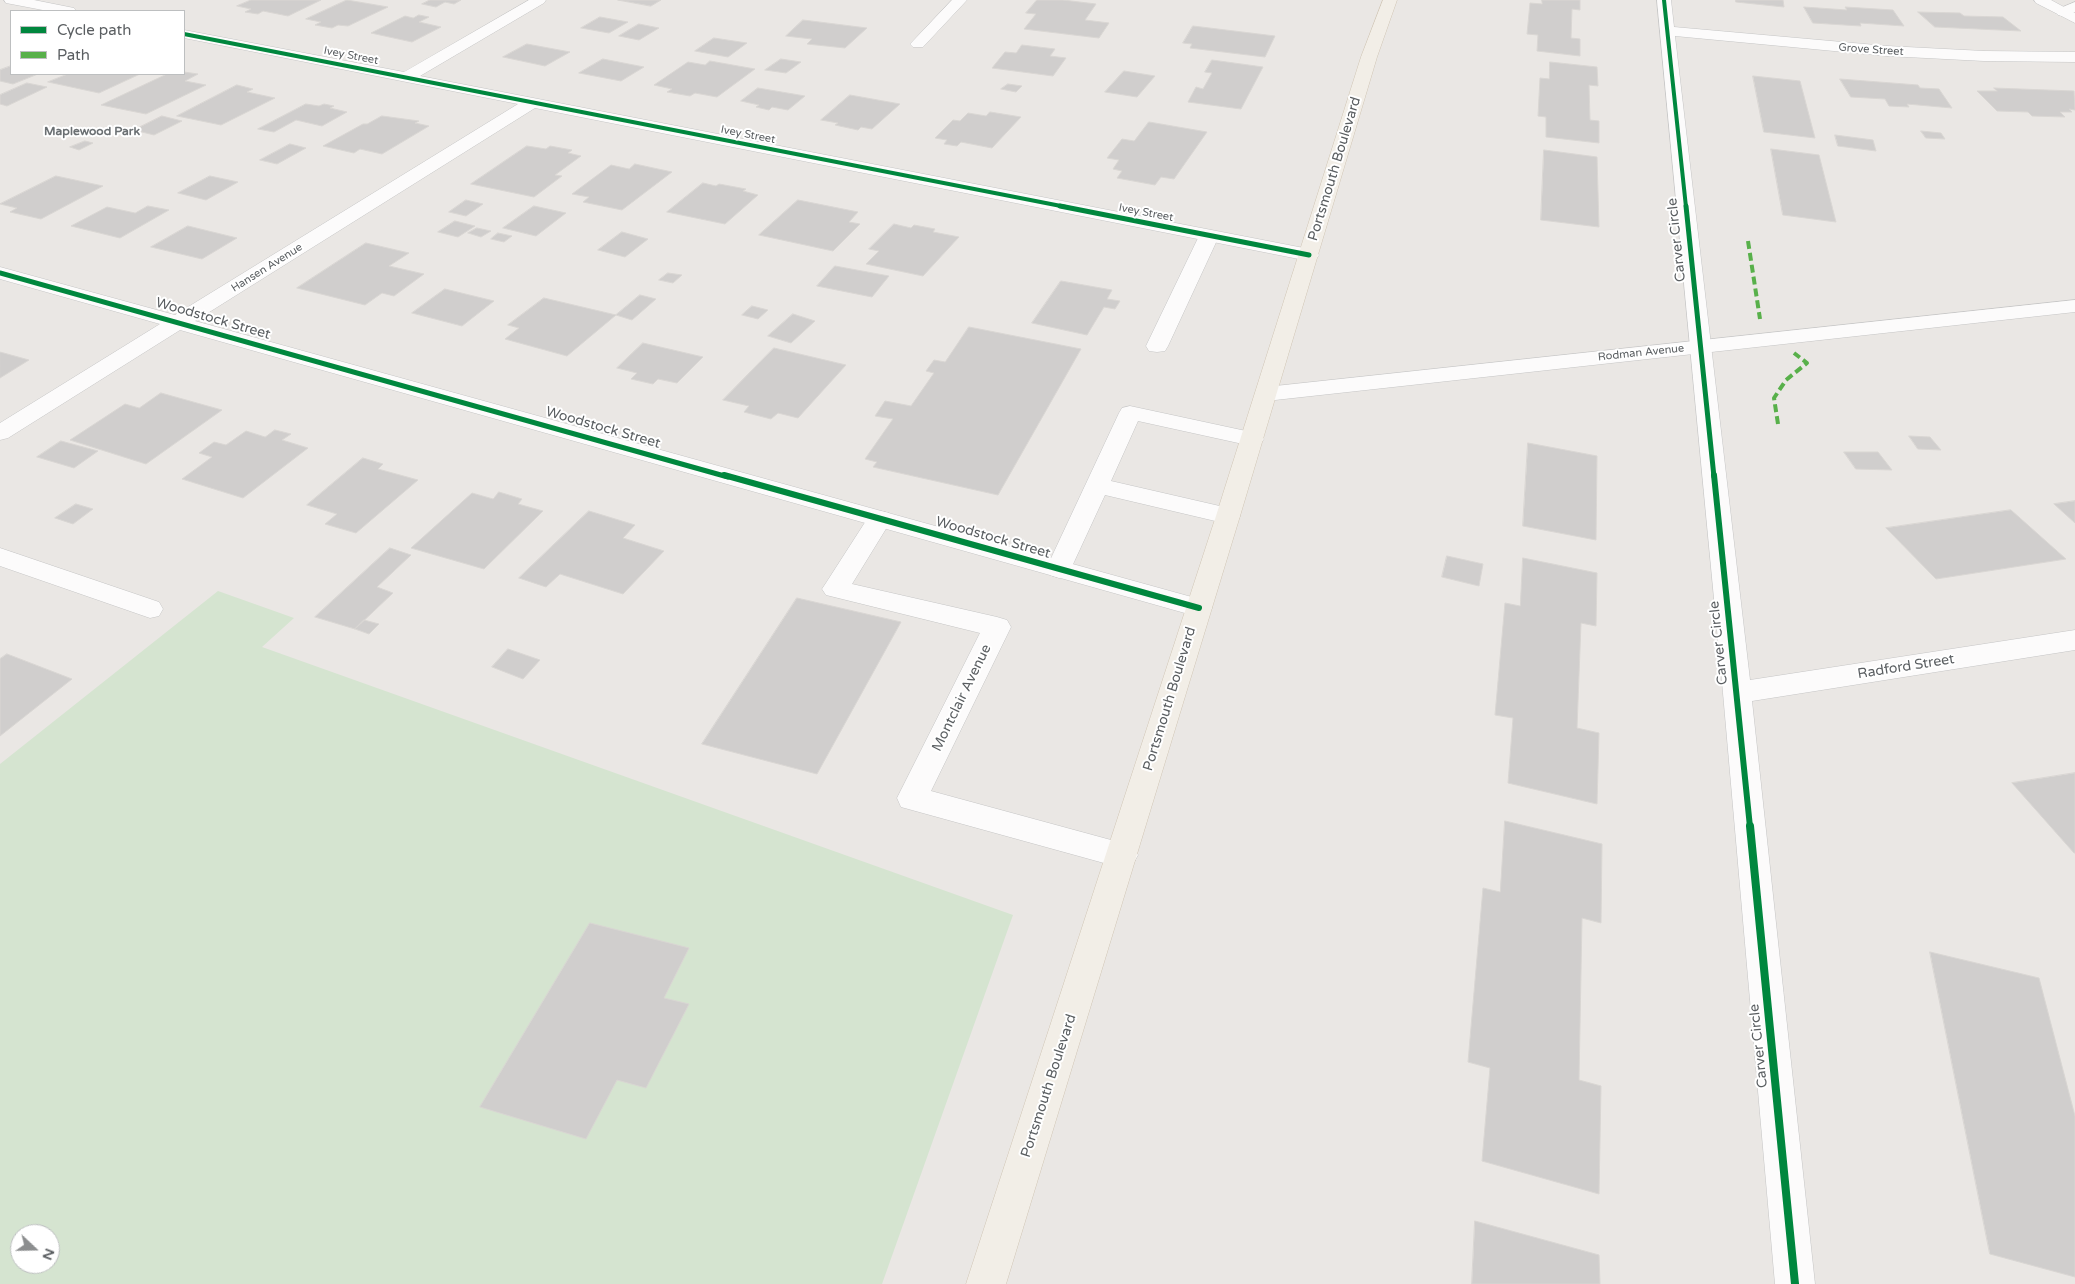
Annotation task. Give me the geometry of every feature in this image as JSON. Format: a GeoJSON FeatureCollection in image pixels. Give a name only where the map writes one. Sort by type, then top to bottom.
{"type":"FeatureCollection","features":[{"type":"Feature","properties":{"kind":"main road","name":"Portsmouth Boulevard"},"geometry":{"type":"LineString","coordinates":[[986,1284],[1228,516],[1369,57],[1390,0]]}},
{"type":"Feature","properties":{"kind":"street"},"geometry":{"type":"LineString","coordinates":[[0,3],[9,0],[64,10]]}},
{"type":"Feature","properties":{"kind":"street"},"geometry":{"type":"LineString","coordinates":[[407,77],[539,0]]}},
{"type":"Feature","properties":{"kind":"street"},"geometry":{"type":"LineString","coordinates":[[918,44],[960,0]]}},
{"type":"Feature","properties":{"kind":"street","name":"Carver Circle"},"geometry":{"type":"LineString","coordinates":[[1664,0],[1737,693],[1795,1284]]}},
{"type":"Feature","properties":{"kind":"street"},"geometry":{"type":"LineString","coordinates":[[2041,0],[2071,12]]}},
{"type":"Feature","properties":{"kind":"street","name":"Grove Street"},"geometry":{"type":"LineString","coordinates":[[1667,31],[1887,51],[1984,56],[2075,57]]}},
{"type":"Feature","properties":{"kind":"street","name":"Ivey Street"},"geometry":{"type":"LineString","coordinates":[[185,34],[1309,255]]}},
{"type":"Feature","properties":{"kind":"street","name":"Hansen Avenue"},"geometry":{"type":"LineString","coordinates":[[0,433],[533,102]]}},
{"type":"Feature","properties":{"kind":"street"},"geometry":{"type":"LineString","coordinates":[[1157,346],[1209,236]]}},
{"type":"Feature","properties":{"kind":"street","name":"Woodstock Street"},"geometry":{"type":"LineString","coordinates":[[0,273],[1199,608]]}},
{"type":"Feature","properties":{"kind":"street","name":"Rodman Avenue"},"geometry":{"type":"LineString","coordinates":[[1266,394],[2075,306]]}},
{"type":"Feature","properties":{"kind":"street"},"geometry":{"type":"LineString","coordinates":[[1059,569],[1130,413],[1252,439]]}},
{"type":"Feature","properties":{"kind":"street"},"geometry":{"type":"LineString","coordinates":[[1097,486],[1228,516]]}},
{"type":"Feature","properties":{"kind":"street","name":"Montclair Avenue"},"geometry":{"type":"LineString","coordinates":[[880,519],[835,589],[997,627],[912,798],[1122,855]]}},
{"type":"Feature","properties":{"kind":"street"},"geometry":{"type":"LineString","coordinates":[[0,557],[150,609]]}},
{"type":"Feature","properties":{"kind":"street","name":"Radford Street"},"geometry":{"type":"LineString","coordinates":[[1737,693],[2075,640]]}},
{"type":"Feature","properties":{"kind":"green space"},"geometry":{"type":"Polygon","coordinates":[[[218,591],[294,618],[262,647],[1013,915],[882,1284],[0,1284],[0,764],[218,591]]]}},
{"type":"Feature","properties":{"kind":"building"},"geometry":{"type":"Polygon","coordinates":[[[251,0],[321,0],[288,16],[263,11],[258,14],[245,12],[251,9],[237,6],[251,0]]]}},
{"type":"Feature","properties":{"kind":"building"},"geometry":{"type":"Polygon","coordinates":[[[347,0],[388,7],[348,26],[338,25],[332,28],[315,25],[321,22],[306,19],[347,0]]]}},
{"type":"Feature","properties":{"kind":"building"},"geometry":{"type":"Polygon","coordinates":[[[430,0],[461,0],[454,4],[445,2],[436,7],[422,4],[430,0]]]}},
{"type":"Feature","properties":{"kind":"building"},"geometry":{"type":"Polygon","coordinates":[[[618,0],[661,0],[651,6],[618,0]]]}},
{"type":"Feature","properties":{"kind":"building"},"geometry":{"type":"Polygon","coordinates":[[[1037,0],[1063,0],[1096,4],[1085,20],[1109,23],[1099,38],[1024,29],[1036,14],[1026,13],[1037,0]]]}},
{"type":"Feature","properties":{"kind":"building"},"geometry":{"type":"Polygon","coordinates":[[[1542,0],[1580,0],[1580,10],[1572,9],[1571,38],[1580,39],[1580,56],[1537,51],[1538,35],[1527,34],[1530,3],[1542,4],[1542,0]]]}},
{"type":"Feature","properties":{"kind":"building"},"geometry":{"type":"Polygon","coordinates":[[[1736,0],[1783,0],[1784,7],[1736,2],[1736,0]]]}},
{"type":"Feature","properties":{"kind":"building"},"geometry":{"type":"Polygon","coordinates":[[[1804,7],[1847,10],[1845,7],[1893,10],[1904,26],[1860,23],[1861,26],[1813,23],[1804,7]]]}},
{"type":"Feature","properties":{"kind":"building"},"geometry":{"type":"Polygon","coordinates":[[[1918,12],[2003,17],[2021,31],[1935,27],[1918,12]]]}},
{"type":"Feature","properties":{"kind":"building"},"geometry":{"type":"Polygon","coordinates":[[[419,15],[429,17],[419,22],[441,27],[412,42],[371,33],[405,16],[413,18],[419,15]]]}},
{"type":"Feature","properties":{"kind":"building"},"geometry":{"type":"Polygon","coordinates":[[[600,17],[628,22],[609,33],[581,28],[600,17]]]}},
{"type":"Feature","properties":{"kind":"building"},"geometry":{"type":"Polygon","coordinates":[[[803,20],[867,28],[845,48],[807,44],[812,39],[786,36],[803,20]]]}},
{"type":"Feature","properties":{"kind":"building"},"geometry":{"type":"Polygon","coordinates":[[[639,24],[659,28],[639,40],[619,36],[639,24]]]}},
{"type":"Feature","properties":{"kind":"building"},"geometry":{"type":"Polygon","coordinates":[[[1193,26],[1275,36],[1265,57],[1190,48],[1192,44],[1183,43],[1193,26]]]}},
{"type":"Feature","properties":{"kind":"building"},"geometry":{"type":"Polygon","coordinates":[[[714,38],[747,43],[728,57],[695,51],[714,38]]]}},
{"type":"Feature","properties":{"kind":"building"},"geometry":{"type":"Polygon","coordinates":[[[527,44],[570,52],[545,66],[503,57],[527,44]]]}},
{"type":"Feature","properties":{"kind":"building"},"geometry":{"type":"Polygon","coordinates":[[[1022,45],[1055,49],[1050,56],[1066,58],[1053,76],[992,68],[1005,52],[1016,53],[1022,45]]]}},
{"type":"Feature","properties":{"kind":"building"},"geometry":{"type":"Polygon","coordinates":[[[603,59],[644,67],[621,81],[579,73],[603,59]]]}},
{"type":"Feature","properties":{"kind":"building"},"geometry":{"type":"Polygon","coordinates":[[[781,59],[801,62],[786,73],[765,70],[781,59]]]}},
{"type":"Feature","properties":{"kind":"building"},"geometry":{"type":"Polygon","coordinates":[[[1212,60],[1263,67],[1241,109],[1188,102],[1196,87],[1203,89],[1212,73],[1205,72],[1212,60]]]}},
{"type":"Feature","properties":{"kind":"building"},"geometry":{"type":"Polygon","coordinates":[[[710,61],[755,69],[717,97],[695,93],[690,96],[667,92],[672,89],[654,85],[688,62],[705,65],[710,61]]]}},
{"type":"Feature","properties":{"kind":"building"},"geometry":{"type":"Polygon","coordinates":[[[1550,62],[1597,67],[1598,86],[1589,85],[1590,120],[1599,121],[1599,143],[1546,137],[1546,117],[1538,116],[1540,78],[1549,79],[1550,62]]]}},
{"type":"Feature","properties":{"kind":"building"},"geometry":{"type":"Polygon","coordinates":[[[10,66],[10,75],[36,75],[13,84],[0,81],[0,70],[10,66]]]}},
{"type":"Feature","properties":{"kind":"building"},"geometry":{"type":"Polygon","coordinates":[[[1124,71],[1155,76],[1137,97],[1105,92],[1124,71]]]}},
{"type":"Feature","properties":{"kind":"building"},"geometry":{"type":"Polygon","coordinates":[[[185,72],[198,74],[185,81],[206,85],[146,114],[101,105],[165,75],[185,75],[185,72]]]}},
{"type":"Feature","properties":{"kind":"building"},"geometry":{"type":"Polygon","coordinates":[[[66,75],[138,75],[99,93],[48,82],[66,75]]]}},
{"type":"Feature","properties":{"kind":"building"},"geometry":{"type":"Polygon","coordinates":[[[1753,76],[1800,81],[1815,138],[1764,132],[1753,76]]]}},
{"type":"Feature","properties":{"kind":"building"},"geometry":{"type":"Polygon","coordinates":[[[1840,79],[1918,85],[1920,88],[1939,89],[1952,108],[1907,104],[1909,107],[1889,106],[1885,99],[1851,97],[1840,79]]]}},
{"type":"Feature","properties":{"kind":"building"},"geometry":{"type":"Polygon","coordinates":[[[27,83],[47,87],[7,106],[0,104],[0,95],[27,83]]]}},
{"type":"Feature","properties":{"kind":"building"},"geometry":{"type":"Polygon","coordinates":[[[1008,84],[1022,86],[1016,92],[1001,89],[1008,84]]]}},
{"type":"Feature","properties":{"kind":"building"},"geometry":{"type":"Polygon","coordinates":[[[237,85],[253,89],[247,92],[275,98],[221,125],[177,116],[237,85]]]}},
{"type":"Feature","properties":{"kind":"building"},"geometry":{"type":"Polygon","coordinates":[[[758,88],[805,96],[788,110],[772,107],[769,110],[756,107],[759,105],[741,101],[758,88]]]}},
{"type":"Feature","properties":{"kind":"building"},"geometry":{"type":"Polygon","coordinates":[[[1994,88],[2074,91],[2075,110],[2069,109],[2072,112],[2060,112],[2065,117],[2032,116],[2028,112],[1997,111],[1977,91],[1997,91],[1994,88]]]}},
{"type":"Feature","properties":{"kind":"building"},"geometry":{"type":"Polygon","coordinates":[[[850,95],[900,104],[872,129],[861,127],[858,130],[835,125],[838,123],[821,120],[850,95]]]}},
{"type":"Feature","properties":{"kind":"building"},"geometry":{"type":"Polygon","coordinates":[[[306,104],[319,106],[324,104],[334,106],[330,108],[347,112],[322,126],[296,120],[274,132],[258,129],[306,104]]]}},
{"type":"Feature","properties":{"kind":"building"},"geometry":{"type":"Polygon","coordinates":[[[990,112],[1021,117],[992,148],[961,142],[957,146],[944,144],[947,140],[935,138],[953,120],[960,121],[968,113],[986,116],[990,112]]]}},
{"type":"Feature","properties":{"kind":"building"},"geometry":{"type":"Polygon","coordinates":[[[162,116],[182,121],[154,135],[134,130],[162,116]]]}},
{"type":"Feature","properties":{"kind":"building"},"geometry":{"type":"Polygon","coordinates":[[[382,116],[419,121],[415,123],[429,126],[382,154],[360,149],[354,153],[323,146],[363,124],[367,124],[382,116]]]}},
{"type":"Feature","properties":{"kind":"building"},"geometry":{"type":"Polygon","coordinates":[[[1149,122],[1207,132],[1174,179],[1161,177],[1155,185],[1117,178],[1122,171],[1113,169],[1119,160],[1107,158],[1122,139],[1134,141],[1149,122]]]}},
{"type":"Feature","properties":{"kind":"building"},"geometry":{"type":"Polygon","coordinates":[[[1921,131],[1941,133],[1945,139],[1926,138],[1921,131]]]}},
{"type":"Feature","properties":{"kind":"building"},"geometry":{"type":"Polygon","coordinates":[[[1835,135],[1873,140],[1876,151],[1838,146],[1835,135]]]}},
{"type":"Feature","properties":{"kind":"building"},"geometry":{"type":"Polygon","coordinates":[[[85,141],[93,143],[79,150],[70,147],[85,141]]]}},
{"type":"Feature","properties":{"kind":"building"},"geometry":{"type":"Polygon","coordinates":[[[290,144],[306,148],[277,164],[260,160],[290,144]]]}},
{"type":"Feature","properties":{"kind":"building"},"geometry":{"type":"Polygon","coordinates":[[[527,146],[546,149],[550,146],[572,150],[568,153],[581,156],[555,175],[562,176],[534,197],[471,184],[527,146]]]}},
{"type":"Feature","properties":{"kind":"building"},"geometry":{"type":"Polygon","coordinates":[[[1771,149],[1819,155],[1836,222],[1783,215],[1771,149]]]}},
{"type":"Feature","properties":{"kind":"building"},"geometry":{"type":"Polygon","coordinates":[[[1544,150],[1597,157],[1599,227],[1541,220],[1544,150]]]}},
{"type":"Feature","properties":{"kind":"building"},"geometry":{"type":"Polygon","coordinates":[[[635,164],[672,172],[622,210],[583,202],[589,197],[572,194],[611,165],[629,169],[635,164]]]}},
{"type":"Feature","properties":{"kind":"building"},"geometry":{"type":"Polygon","coordinates":[[[56,176],[103,186],[41,219],[10,212],[17,208],[0,204],[56,176]]]}},
{"type":"Feature","properties":{"kind":"building"},"geometry":{"type":"Polygon","coordinates":[[[210,176],[238,182],[206,200],[178,193],[210,176]]]}},
{"type":"Feature","properties":{"kind":"building"},"geometry":{"type":"Polygon","coordinates":[[[703,183],[746,189],[743,191],[758,195],[725,224],[667,212],[703,183]]]}},
{"type":"Feature","properties":{"kind":"building"},"geometry":{"type":"Polygon","coordinates":[[[466,200],[483,204],[466,216],[449,212],[466,200]]]}},
{"type":"Feature","properties":{"kind":"building"},"geometry":{"type":"Polygon","coordinates":[[[798,200],[858,212],[849,222],[860,224],[833,251],[759,235],[798,200]]]}},
{"type":"Feature","properties":{"kind":"building"},"geometry":{"type":"Polygon","coordinates":[[[148,206],[169,210],[120,238],[71,226],[107,207],[135,213],[148,206]]]}},
{"type":"Feature","properties":{"kind":"building"},"geometry":{"type":"Polygon","coordinates":[[[534,206],[566,213],[536,236],[503,228],[534,206]]]}},
{"type":"Feature","properties":{"kind":"building"},"geometry":{"type":"Polygon","coordinates":[[[455,221],[475,226],[458,237],[438,232],[455,221]]]}},
{"type":"Feature","properties":{"kind":"building"},"geometry":{"type":"Polygon","coordinates":[[[894,224],[911,228],[914,225],[935,229],[933,232],[959,237],[923,276],[866,264],[879,251],[869,249],[894,224]]]}},
{"type":"Feature","properties":{"kind":"building"},"geometry":{"type":"Polygon","coordinates":[[[188,226],[237,238],[202,259],[151,247],[188,226]]]}},
{"type":"Feature","properties":{"kind":"building"},"geometry":{"type":"Polygon","coordinates":[[[477,228],[491,231],[481,237],[468,233],[477,228]]]}},
{"type":"Feature","properties":{"kind":"building"},"geometry":{"type":"Polygon","coordinates":[[[622,232],[648,239],[625,257],[598,250],[622,232]]]}},
{"type":"Feature","properties":{"kind":"building"},"geometry":{"type":"Polygon","coordinates":[[[498,233],[512,236],[504,242],[491,239],[498,233]]]}},
{"type":"Feature","properties":{"kind":"building"},"geometry":{"type":"Polygon","coordinates":[[[366,243],[409,253],[389,266],[424,274],[394,296],[382,293],[365,305],[297,288],[366,243]]]}},
{"type":"Feature","properties":{"kind":"building"},"geometry":{"type":"Polygon","coordinates":[[[835,266],[889,276],[872,297],[817,286],[835,266]]]}},
{"type":"Feature","properties":{"kind":"building"},"geometry":{"type":"Polygon","coordinates":[[[668,273],[682,275],[673,283],[659,280],[668,273]]]}},
{"type":"Feature","properties":{"kind":"building"},"geometry":{"type":"Polygon","coordinates":[[[1061,281],[1112,290],[1107,299],[1120,301],[1115,309],[1104,307],[1087,335],[1032,323],[1061,281]]]}},
{"type":"Feature","properties":{"kind":"building"},"geometry":{"type":"Polygon","coordinates":[[[445,289],[494,301],[462,326],[412,313],[445,289]]]}},
{"type":"Feature","properties":{"kind":"building"},"geometry":{"type":"Polygon","coordinates":[[[640,295],[656,299],[632,320],[616,315],[640,295]]]}},
{"type":"Feature","properties":{"kind":"building"},"geometry":{"type":"Polygon","coordinates":[[[544,298],[616,315],[567,356],[505,339],[519,328],[508,325],[544,298]]]}},
{"type":"Feature","properties":{"kind":"building"},"geometry":{"type":"Polygon","coordinates":[[[752,306],[768,310],[758,319],[742,315],[752,306]]]}},
{"type":"Feature","properties":{"kind":"building"},"geometry":{"type":"Polygon","coordinates":[[[793,314],[815,321],[791,343],[768,336],[793,314]]]}},
{"type":"Feature","properties":{"kind":"building"},"geometry":{"type":"Polygon","coordinates":[[[969,327],[1081,349],[998,495],[873,467],[877,462],[865,459],[893,419],[875,416],[885,401],[911,406],[934,373],[926,371],[934,360],[945,362],[969,327]]]}},
{"type":"Feature","properties":{"kind":"building"},"geometry":{"type":"Polygon","coordinates":[[[643,343],[703,357],[677,383],[658,379],[653,384],[631,379],[637,373],[617,368],[643,343]]]}},
{"type":"Feature","properties":{"kind":"building"},"geometry":{"type":"Polygon","coordinates":[[[774,348],[846,365],[798,418],[778,413],[771,419],[744,412],[749,406],[723,400],[774,348]]]}},
{"type":"Feature","properties":{"kind":"building"},"geometry":{"type":"Polygon","coordinates":[[[0,352],[29,360],[0,378],[0,352]]]}},
{"type":"Feature","properties":{"kind":"building"},"geometry":{"type":"Polygon","coordinates":[[[161,393],[222,410],[146,464],[70,440],[125,404],[139,408],[161,393]]]}},
{"type":"Feature","properties":{"kind":"building"},"geometry":{"type":"Polygon","coordinates":[[[275,430],[291,434],[282,440],[308,448],[243,498],[182,479],[212,457],[199,453],[214,442],[226,445],[246,431],[265,437],[275,430]]]}},
{"type":"Feature","properties":{"kind":"building"},"geometry":{"type":"Polygon","coordinates":[[[1909,436],[1930,437],[1941,450],[1918,449],[1909,436]]]}},
{"type":"Feature","properties":{"kind":"building"},"geometry":{"type":"Polygon","coordinates":[[[61,441],[98,451],[74,468],[37,457],[61,441]]]}},
{"type":"Feature","properties":{"kind":"building"},"geometry":{"type":"Polygon","coordinates":[[[1528,443],[1597,456],[1596,540],[1523,526],[1528,443]]]}},
{"type":"Feature","properties":{"kind":"building"},"geometry":{"type":"Polygon","coordinates":[[[1844,452],[1878,452],[1892,470],[1856,469],[1844,452]]]}},
{"type":"Feature","properties":{"kind":"building"},"geometry":{"type":"Polygon","coordinates":[[[363,458],[383,464],[378,469],[418,480],[356,533],[325,524],[337,514],[307,505],[363,458]]]}},
{"type":"Feature","properties":{"kind":"building"},"geometry":{"type":"Polygon","coordinates":[[[499,492],[522,499],[518,504],[543,511],[484,569],[411,548],[472,493],[493,499],[499,492]]]}},
{"type":"Feature","properties":{"kind":"building"},"geometry":{"type":"Polygon","coordinates":[[[2075,501],[2075,523],[2054,504],[2075,501]]]}},
{"type":"Feature","properties":{"kind":"building"},"geometry":{"type":"Polygon","coordinates":[[[76,504],[93,509],[73,524],[55,518],[76,504]]]}},
{"type":"Feature","properties":{"kind":"building"},"geometry":{"type":"Polygon","coordinates":[[[2011,510],[2066,559],[1936,579],[1886,528],[2011,510]]]}},
{"type":"Feature","properties":{"kind":"building"},"geometry":{"type":"Polygon","coordinates":[[[589,511],[635,525],[623,538],[664,551],[623,594],[560,574],[546,587],[519,578],[589,511]]]}},
{"type":"Feature","properties":{"kind":"building"},"geometry":{"type":"Polygon","coordinates":[[[390,548],[411,555],[377,587],[393,593],[355,629],[315,617],[390,548]]]}},
{"type":"Feature","properties":{"kind":"building"},"geometry":{"type":"Polygon","coordinates":[[[1447,556],[1483,564],[1479,586],[1442,577],[1447,556]]]}},
{"type":"Feature","properties":{"kind":"building"},"geometry":{"type":"Polygon","coordinates":[[[1523,558],[1597,573],[1596,626],[1581,623],[1577,728],[1599,733],[1597,804],[1508,783],[1513,718],[1495,715],[1505,603],[1520,606],[1523,558]]]}},
{"type":"Feature","properties":{"kind":"building"},"geometry":{"type":"Polygon","coordinates":[[[797,598],[901,622],[817,774],[702,744],[797,598]]]}},
{"type":"Feature","properties":{"kind":"building"},"geometry":{"type":"Polygon","coordinates":[[[364,620],[379,624],[369,634],[355,629],[364,620]]]}},
{"type":"Feature","properties":{"kind":"building"},"geometry":{"type":"Polygon","coordinates":[[[508,649],[540,660],[523,679],[492,667],[508,649]]]}},
{"type":"Feature","properties":{"kind":"building"},"geometry":{"type":"Polygon","coordinates":[[[7,654],[72,679],[0,736],[0,659],[7,654]]]}},
{"type":"Feature","properties":{"kind":"building"},"geometry":{"type":"Polygon","coordinates":[[[2075,773],[2075,853],[2074,853],[2012,783],[2075,773]]]}},
{"type":"Feature","properties":{"kind":"building"},"geometry":{"type":"Polygon","coordinates":[[[1505,821],[1602,844],[1601,923],[1582,918],[1579,1080],[1601,1086],[1599,1194],[1482,1161],[1490,1068],[1468,1062],[1483,888],[1500,892],[1505,821]]]}},
{"type":"Feature","properties":{"kind":"building"},"geometry":{"type":"Polygon","coordinates":[[[590,923],[689,948],[664,998],[689,1004],[646,1088],[617,1080],[586,1139],[480,1107],[590,923]]]}},
{"type":"Feature","properties":{"kind":"building"},"geometry":{"type":"Polygon","coordinates":[[[1930,952],[2039,978],[2075,1116],[2075,1277],[1990,1254],[1930,952]]]}},
{"type":"Feature","properties":{"kind":"building"},"geometry":{"type":"Polygon","coordinates":[[[1475,1221],[1599,1255],[1600,1284],[1472,1284],[1475,1221]]]}},
{"type":"Feature","properties":{"kind":"marked path"},"geometry":{"type":"LineString","coordinates":[[1748,241],[1760,319]]}},
{"type":"Feature","properties":{"kind":"marked path"},"geometry":{"type":"LineString","coordinates":[[1778,424],[1774,398],[1786,380],[1807,363],[1794,353]]}},
{"type":"Feature","properties":{"kind":"cycle path"},"geometry":{"type":"LineString","coordinates":[[1664,0],[1737,693],[1795,1284]]}},
{"type":"Feature","properties":{"kind":"cycle path"},"geometry":{"type":"LineString","coordinates":[[185,34],[1309,255]]}},
{"type":"Feature","properties":{"kind":"cycle path"},"geometry":{"type":"LineString","coordinates":[[0,273],[1199,608]]}},
{"type":"Feature","properties":{"kind":"district","name":"Maplewood Park"},"geometry":{"type":"Point","coordinates":[92,132]}}]}
